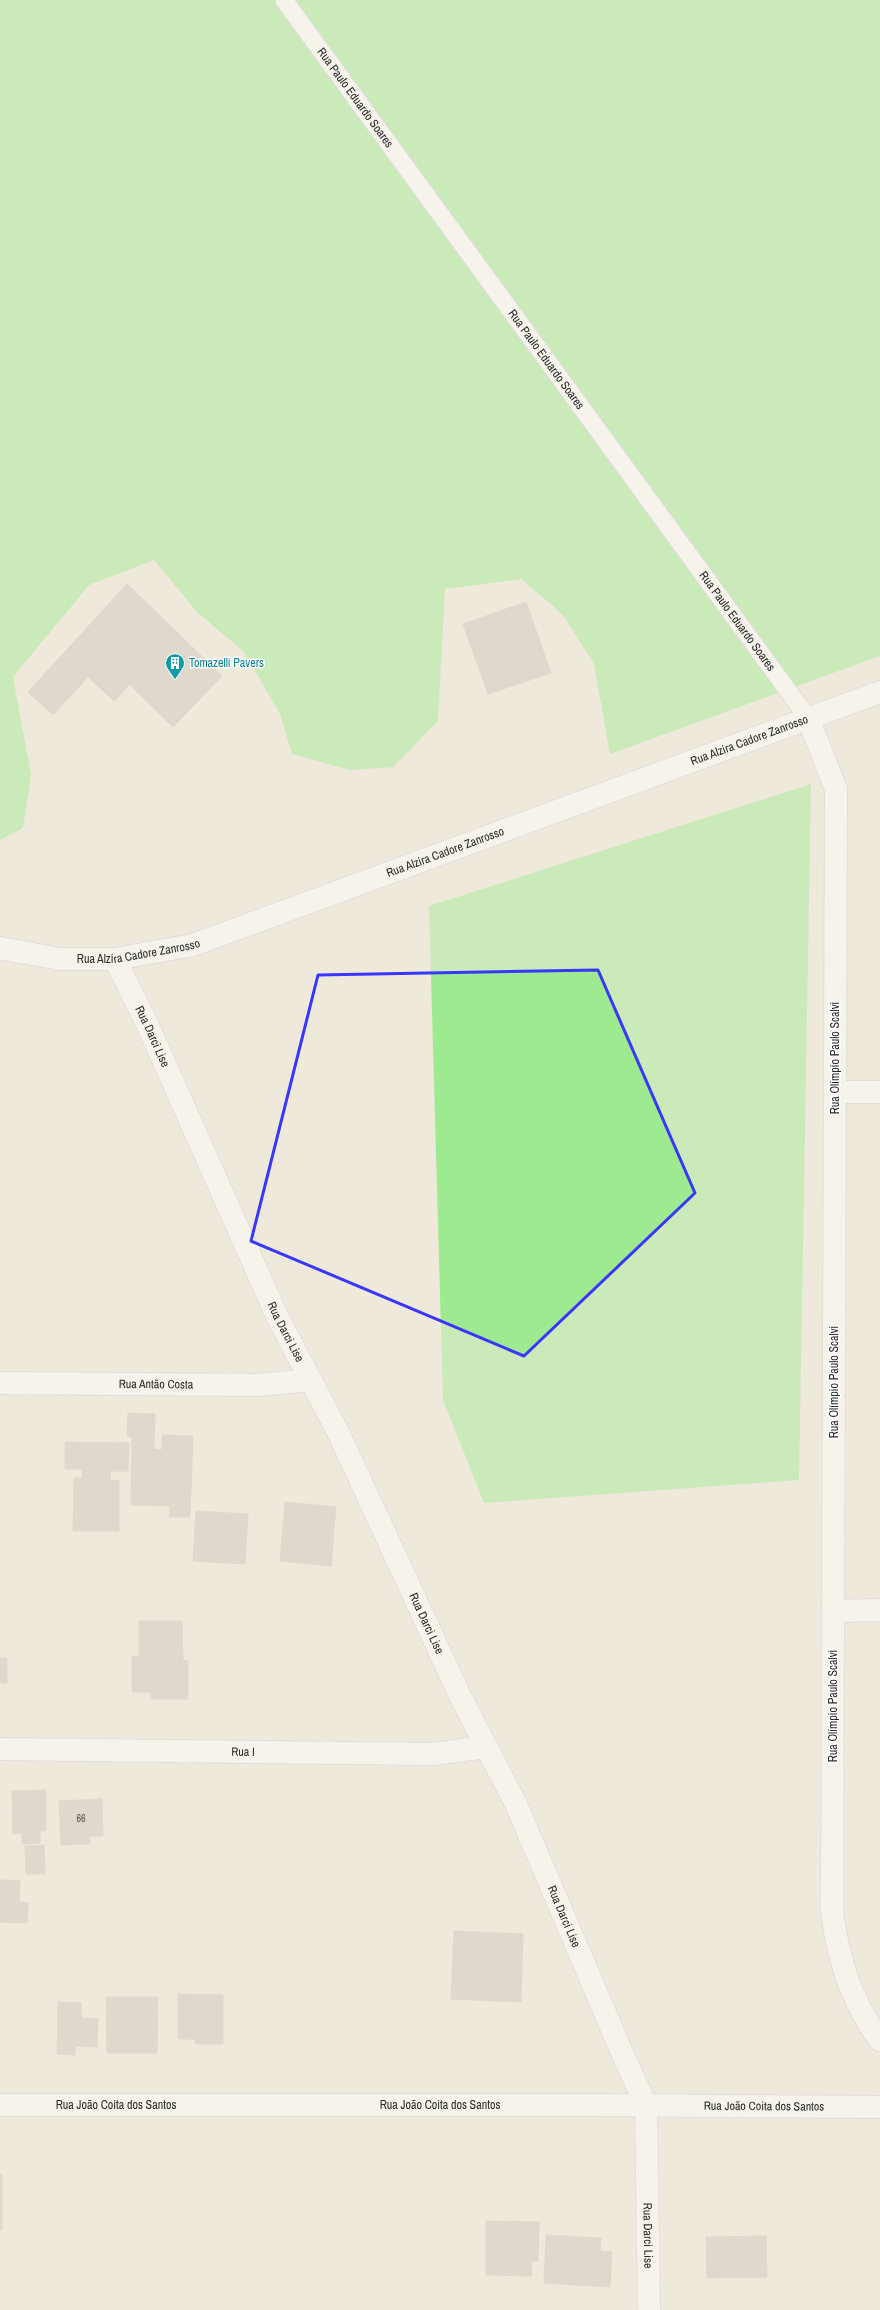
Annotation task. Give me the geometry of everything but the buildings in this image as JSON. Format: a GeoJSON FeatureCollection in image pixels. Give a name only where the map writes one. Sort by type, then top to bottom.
{"type":"FeatureCollection","features":[{"type":"Feature","properties":{"kind":"street","name":"Rua Alzira Cadore Zanrosso"},"geometry":{"type":"LineString","coordinates":[[0,948],[60,959],[115,959],[193,945],[880,692]]}},
{"type":"Feature","properties":{"kind":"street","name":"Rua Olímpio Paulo Scalvi"},"geometry":{"type":"LineString","coordinates":[[808,718],[836,789],[832,1913],[838,1953],[850,1990],[869,2026],[880,2040]]}},
{"type":"Feature","properties":{"kind":"street","name":"Rua Darci Lise"},"geometry":{"type":"LineString","coordinates":[[115,959],[150,1028],[277,1316],[339,1434],[485,1747],[516,1804],[620,2048],[646,2105],[649,2310]]}},
{"type":"Feature","properties":{"kind":"street"},"geometry":{"type":"LineString","coordinates":[[835,1092],[880,1092]]}},
{"type":"Feature","properties":{"kind":"street","name":"Rua Antão Costa"},"geometry":{"type":"LineString","coordinates":[[0,1383],[259,1385],[311,1380]]}},
{"type":"Feature","properties":{"kind":"street"},"geometry":{"type":"LineString","coordinates":[[833,1611],[880,1610]]}},
{"type":"Feature","properties":{"kind":"street","name":"Rua I"},"geometry":{"type":"LineString","coordinates":[[0,1749],[434,1754],[485,1747]]}},
{"type":"Feature","properties":{"kind":"street","name":"Rua João Coita dos Santos"},"geometry":{"type":"LineString","coordinates":[[0,2105],[646,2105],[880,2107]]}},
{"type":"Feature","properties":{"kind":"lane","name":"Rua Paulo Eduardo Soares"},"geometry":{"type":"LineString","coordinates":[[284,0],[808,718]]}},
{"type":"Feature","properties":{"kind":"highlighted area"},"geometry":{"type":"Polygon","coordinates":[[[598,970],[695,1193],[524,1356],[251,1241],[318,975],[598,970]]]}},
{"type":"Feature","properties":{"kind":"green space"},"geometry":{"type":"Polygon","coordinates":[[[0,0],[880,0],[880,656],[610,754],[594,664],[563,615],[521,579],[445,589],[438,721],[393,767],[350,770],[292,754],[280,714],[244,652],[197,612],[154,560],[89,585],[13,677],[31,775],[23,828],[0,840],[0,0]]]}},
{"type":"Feature","properties":{"kind":"green space"},"geometry":{"type":"Polygon","coordinates":[[[811,784],[799,1480],[484,1503],[443,1400],[429,906],[811,784]]]}},
{"type":"Feature","properties":{"kind":"place","name":"Tomazelli Pavers"},"geometry":{"type":"Point","coordinates":[175,680]}}]}
